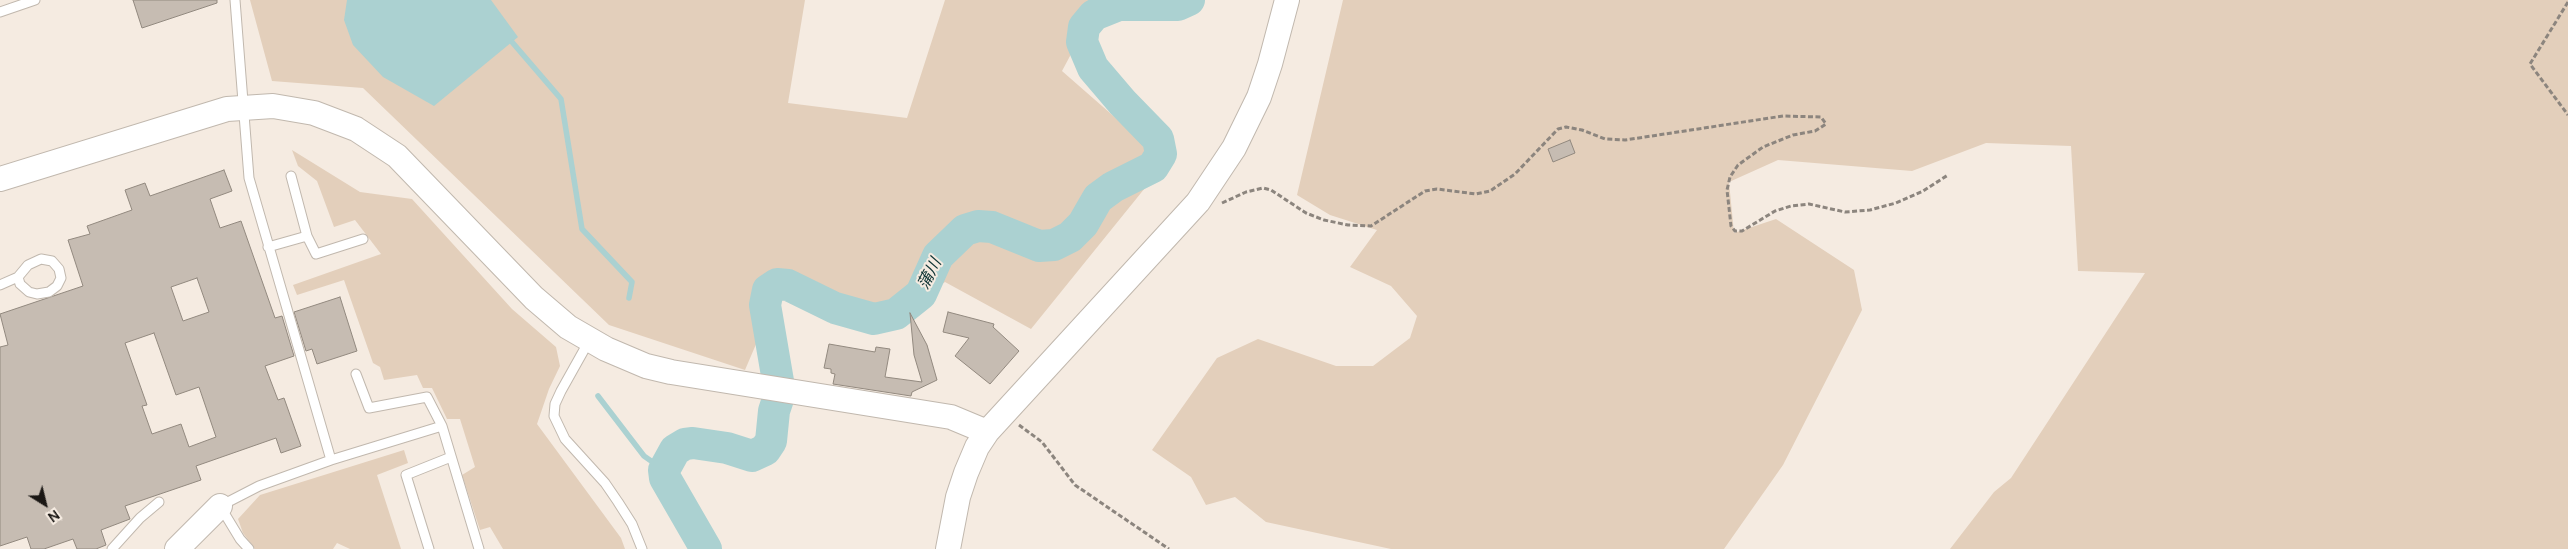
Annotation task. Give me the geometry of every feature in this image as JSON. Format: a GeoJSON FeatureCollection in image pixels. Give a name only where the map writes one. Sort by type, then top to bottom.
{"type":"FeatureCollection","features":[{"type":"Feature","properties":{"kind":"street"},"geometry":{"type":"LineString","coordinates":[[948,549],[956,507],[966,472],[977,447],[993,424],[1200,199],[1234,148],[1259,97],[1287,0]]}},
{"type":"Feature","properties":{"kind":"street"},"geometry":{"type":"LineString","coordinates":[[0,179],[210,114],[245,107],[273,106],[314,113],[356,129],[397,156],[534,298],[568,327],[590,341],[646,366],[728,383],[993,424]]}},
{"type":"Feature","properties":{"kind":"street"},"geometry":{"type":"LineString","coordinates":[[177,549],[220,506]]}},
{"type":"Feature","properties":{"kind":"lane"},"geometry":{"type":"LineString","coordinates":[[0,12],[35,0]]}},
{"type":"Feature","properties":{"kind":"lane"},"geometry":{"type":"LineString","coordinates":[[235,0],[250,178],[268,247],[332,460]]}},
{"type":"Feature","properties":{"kind":"lane"},"geometry":{"type":"LineString","coordinates":[[291,176],[307,236],[316,254],[363,239]]}},
{"type":"Feature","properties":{"kind":"lane"},"geometry":{"type":"LineString","coordinates":[[268,247],[307,236]]}},
{"type":"Feature","properties":{"kind":"lane"},"geometry":{"type":"LineString","coordinates":[[0,286],[18,277],[28,265],[41,259],[52,261],[59,269],[60,278],[57,286],[49,292],[37,294],[29,292],[18,277]]}},
{"type":"Feature","properties":{"kind":"lane"},"geometry":{"type":"LineString","coordinates":[[590,341],[561,391],[555,404],[554,416],[565,439],[605,483],[618,502],[632,524],[642,549]]}},
{"type":"Feature","properties":{"kind":"lane"},"geometry":{"type":"LineString","coordinates":[[356,374],[369,408],[427,397],[442,426],[479,549]]}},
{"type":"Feature","properties":{"kind":"lane"},"geometry":{"type":"LineString","coordinates":[[249,549],[240,539],[220,506],[259,486],[332,460],[442,426]]}},
{"type":"Feature","properties":{"kind":"lane"},"geometry":{"type":"LineString","coordinates":[[430,549],[406,476],[451,457]]}},
{"type":"Feature","properties":{"kind":"lane"},"geometry":{"type":"LineString","coordinates":[[112,549],[140,518],[160,502]]}},
{"type":"Feature","properties":{"kind":"path"},"geometry":{"type":"LineString","coordinates":[[2568,2],[2530,64],[2568,115]]}},
{"type":"Feature","properties":{"kind":"path"},"geometry":{"type":"LineString","coordinates":[[1200,199],[1207,204],[1226,202],[1246,192],[1263,188],[1272,190],[1306,213],[1324,220],[1348,225],[1371,226],[1425,191],[1437,189],[1476,194],[1490,191],[1515,174],[1558,129],[1566,127],[1582,130],[1605,139],[1625,140],[1790,116],[1821,117],[1826,124],[1815,131],[1793,135],[1763,147],[1738,165],[1730,177],[1727,190],[1731,226],[1735,231],[1742,231],[1775,211],[1790,206],[1809,204],[1846,212],[1870,210],[1914,195],[1948,175]]}},
{"type":"Feature","properties":{"kind":"path"},"geometry":{"type":"LineString","coordinates":[[993,424],[1022,426],[1042,442],[1076,485],[1091,498],[1128,519],[1169,549]]}},
{"type":"Feature","properties":{"kind":"shaded area"},"geometry":{"type":"Polygon","coordinates":[[[250,0],[805,0],[788,103],[907,118],[945,0],[1100,0],[1062,71],[1166,162],[1031,329],[945,282],[895,318],[777,295],[745,370],[609,325],[363,88],[272,81],[250,0]]]}},
{"type":"Feature","properties":{"kind":"shaded area"},"geometry":{"type":"Polygon","coordinates":[[[1343,0],[2568,0],[2568,549],[1950,549],[1994,492],[2011,478],[2145,273],[2078,271],[2071,146],[1986,143],[1912,171],[1778,160],[1729,182],[1734,233],[1776,219],[1854,270],[1862,310],[1783,465],[1724,549],[1391,549],[1266,522],[1235,497],[1206,505],[1191,477],[1152,450],[1217,358],[1258,339],[1336,366],[1373,366],[1410,338],[1417,316],[1391,286],[1350,267],[1377,230],[1330,215],[1297,195],[1343,0]]]}},
{"type":"Feature","properties":{"kind":"shaded area"},"geometry":{"type":"Polygon","coordinates":[[[292,150],[360,192],[412,199],[512,309],[556,347],[560,366],[549,389],[537,424],[621,538],[625,549],[503,549],[490,527],[480,530],[462,475],[475,467],[460,419],[447,419],[432,388],[423,388],[417,375],[384,380],[380,367],[373,363],[344,280],[297,295],[293,285],[381,254],[355,220],[334,227],[317,181],[298,166],[292,150]]]}},
{"type":"Feature","properties":{"kind":"shaded area"},"geometry":{"type":"Polygon","coordinates":[[[404,450],[408,463],[377,475],[401,549],[350,549],[337,543],[333,549],[255,549],[243,533],[238,519],[260,495],[404,450]]]}},
{"type":"Feature","properties":{"kind":"water"},"geometry":{"type":"Polygon","coordinates":[[[347,0],[491,0],[518,37],[434,106],[383,77],[353,45],[344,20],[347,0]]]}},
{"type":"Feature","properties":{"kind":"building"},"geometry":{"type":"Polygon","coordinates":[[[133,0],[217,0],[217,3],[142,28],[133,0]]]}},
{"type":"Feature","properties":{"kind":"building"},"geometry":{"type":"Polygon","coordinates":[[[1570,140],[1575,153],[1553,162],[1548,149],[1570,140]]]}},
{"type":"Feature","properties":{"kind":"building"},"geometry":{"type":"Polygon","coordinates":[[[224,170],[232,191],[210,199],[220,228],[241,221],[275,318],[282,316],[294,356],[265,366],[278,400],[284,398],[301,446],[281,453],[276,438],[196,466],[201,480],[125,506],[130,519],[101,530],[106,545],[96,549],[77,549],[73,539],[44,549],[31,549],[27,537],[0,546],[0,347],[8,345],[0,314],[83,286],[68,240],[90,234],[87,226],[132,210],[125,190],[145,183],[150,196],[224,170]],[[197,278],[171,287],[183,321],[209,312],[197,278]],[[154,333],[125,343],[147,405],[142,406],[152,434],[181,424],[189,447],[216,437],[199,387],[176,395],[154,333]]]}},
{"type":"Feature","properties":{"kind":"building"},"geometry":{"type":"Polygon","coordinates":[[[340,297],[357,351],[317,364],[312,349],[306,351],[294,312],[340,297]]]}},
{"type":"Feature","properties":{"kind":"building"},"geometry":{"type":"Polygon","coordinates":[[[948,312],[994,324],[993,327],[1019,351],[990,384],[955,356],[969,338],[943,332],[948,312]]]}},
{"type":"Feature","properties":{"kind":"building"},"geometry":{"type":"Polygon","coordinates":[[[910,313],[927,345],[937,380],[912,392],[911,396],[833,384],[835,374],[831,373],[831,369],[824,368],[829,344],[875,352],[876,347],[890,349],[885,377],[922,382],[914,355],[910,313]]]}},
{"type":"Feature","properties":{"kind":"waterway","name":"蒲川"},"geometry":{"type":"LineString","coordinates":[[706,549],[665,478],[664,470],[675,450],[685,444],[693,443],[727,448],[752,456],[765,450],[771,441],[774,411],[780,393],[765,305],[768,290],[777,284],[788,285],[835,308],[874,319],[896,314],[921,294],[938,256],[965,230],[978,226],[992,227],[1039,246],[1054,245],[1070,237],[1083,224],[1098,198],[1113,187],[1153,167],[1161,154],[1158,139],[1122,102],[1093,68],[1082,42],[1084,27],[1094,15],[1119,5],[1178,5],[1189,0]]}},
{"type":"Feature","properties":{"kind":"waterway"},"geometry":{"type":"LineString","coordinates":[[512,42],[561,99],[582,229],[632,282],[629,298]]}},
{"type":"Feature","properties":{"kind":"waterway"},"geometry":{"type":"LineString","coordinates":[[598,396],[644,456],[664,470]]}}]}
